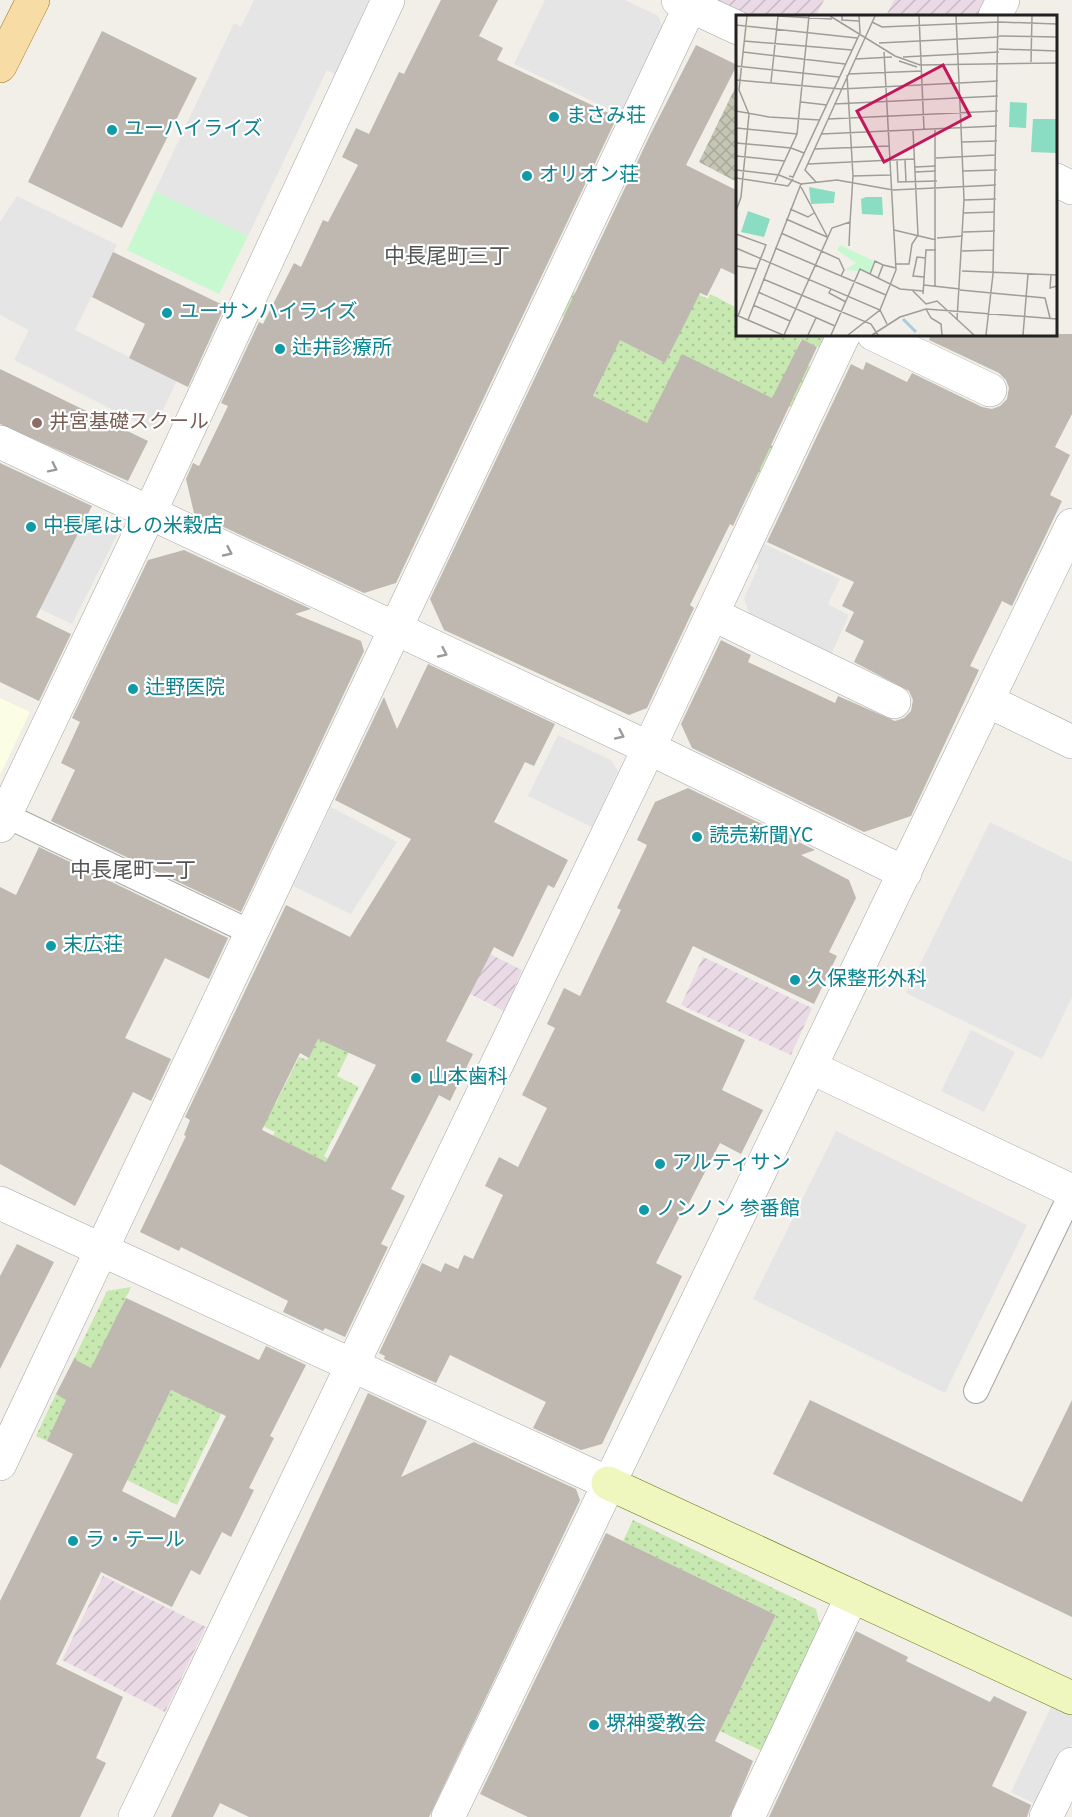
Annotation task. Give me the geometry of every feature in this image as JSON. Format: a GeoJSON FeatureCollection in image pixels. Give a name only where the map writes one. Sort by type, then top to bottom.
{"type":"FeatureCollection","features":[{"type":"Feature","properties":{"kind":"main road"},"geometry":{"type":"LineString","coordinates":[[0,66],[33,0]]}},
{"type":"Feature","properties":{"kind":"street"},"geometry":{"type":"LineString","coordinates":[[3,820],[388,0]]}},
{"type":"Feature","properties":{"kind":"street"},"geometry":{"type":"LineString","coordinates":[[996,15],[1003,0]]}},
{"type":"Feature","properties":{"kind":"street"},"geometry":{"type":"LineString","coordinates":[[0,1464],[395,631],[687,2],[736,27]]}},
{"type":"Feature","properties":{"kind":"street"},"geometry":{"type":"LineString","coordinates":[[1057,180],[1072,188]]}},
{"type":"Feature","properties":{"kind":"street"},"geometry":{"type":"LineString","coordinates":[[135,1817],[649,748],[843,336]]}},
{"type":"Feature","properties":{"kind":"street"},"geometry":{"type":"LineString","coordinates":[[877,336],[990,390]]}},
{"type":"Feature","properties":{"kind":"street"},"geometry":{"type":"LineString","coordinates":[[0,442],[395,631],[649,748],[905,873]]}},
{"type":"Feature","properties":{"kind":"street"},"geometry":{"type":"LineString","coordinates":[[448,1817],[1072,525]]}},
{"type":"Feature","properties":{"kind":"street"},"geometry":{"type":"LineString","coordinates":[[712,614],[894,702]]}},
{"type":"Feature","properties":{"kind":"street"},"geometry":{"type":"LineString","coordinates":[[988,701],[1072,741]]}},
{"type":"Feature","properties":{"kind":"street"},"geometry":{"type":"LineString","coordinates":[[810,1067],[1072,1191]]}},
{"type":"Feature","properties":{"kind":"street"},"geometry":{"type":"LineString","coordinates":[[0,1203],[1072,1698]]}},
{"type":"Feature","properties":{"kind":"street"},"geometry":{"type":"LineString","coordinates":[[748,1817],[852,1596]]}},
{"type":"Feature","properties":{"kind":"street"},"geometry":{"type":"LineString","coordinates":[[1046,1817],[1072,1764]]}},
{"type":"Feature","properties":{"kind":"lane"},"geometry":{"type":"LineString","coordinates":[[3,820],[252,933]]}},
{"type":"Feature","properties":{"kind":"lane"},"geometry":{"type":"LineString","coordinates":[[976,1391],[1072,1191]]}},
{"type":"Feature","properties":{"kind":"shaded area"},"geometry":{"type":"Polygon","coordinates":[[[254,0],[369,0],[335,74],[327,70],[248,236],[155,191],[234,23],[241,27],[254,0]]]}},
{"type":"Feature","properties":{"kind":"shaded area"},"geometry":{"type":"Polygon","coordinates":[[[545,0],[625,0],[658,16],[664,30],[623,116],[514,64],[545,0]]]}},
{"type":"Feature","properties":{"kind":"shaded area"},"geometry":{"type":"Polygon","coordinates":[[[715,0],[824,0],[816,15],[745,15],[715,0]]]}},
{"type":"Feature","properties":{"kind":"shaded area"},"geometry":{"type":"Polygon","coordinates":[[[894,0],[987,0],[980,15],[886,15],[894,0]]]}},
{"type":"Feature","properties":{"kind":"shaded area"},"geometry":{"type":"Polygon","coordinates":[[[736,86],[736,181],[699,162],[736,86]]]}},
{"type":"Feature","properties":{"kind":"shaded area"},"geometry":{"type":"Polygon","coordinates":[[[17,196],[117,245],[75,330],[177,381],[153,430],[14,360],[29,330],[0,315],[0,222],[17,196]]]}},
{"type":"Feature","properties":{"kind":"shaded area"},"geometry":{"type":"Polygon","coordinates":[[[85,519],[117,535],[72,624],[40,609],[85,519]]]}},
{"type":"Feature","properties":{"kind":"shaded area"},"geometry":{"type":"Polygon","coordinates":[[[760,542],[840,579],[828,604],[849,615],[830,657],[751,619],[744,598],[759,565],[751,561],[760,542]]]}},
{"type":"Feature","properties":{"kind":"shaded area"},"geometry":{"type":"Polygon","coordinates":[[[0,698],[30,712],[0,775],[0,698]]]}},
{"type":"Feature","properties":{"kind":"shaded area"},"geometry":{"type":"Polygon","coordinates":[[[558,735],[611,760],[618,771],[592,827],[528,796],[558,735]]]}},
{"type":"Feature","properties":{"kind":"shaded area"},"geometry":{"type":"Polygon","coordinates":[[[331,807],[397,842],[351,914],[293,886],[331,807]]]}},
{"type":"Feature","properties":{"kind":"shaded area"},"geometry":{"type":"Polygon","coordinates":[[[990,822],[1072,862],[1072,997],[1042,1059],[906,993],[990,822]]]}},
{"type":"Feature","properties":{"kind":"shaded area"},"geometry":{"type":"Polygon","coordinates":[[[445,932],[522,970],[504,1011],[421,969],[445,932]]]}},
{"type":"Feature","properties":{"kind":"shaded area"},"geometry":{"type":"Polygon","coordinates":[[[703,957],[812,1008],[791,1055],[681,1005],[703,957]]]}},
{"type":"Feature","properties":{"kind":"shaded area"},"geometry":{"type":"Polygon","coordinates":[[[971,1030],[1015,1052],[984,1112],[941,1091],[971,1030]]]}},
{"type":"Feature","properties":{"kind":"shaded area"},"geometry":{"type":"Polygon","coordinates":[[[836,1131],[1027,1225],[945,1393],[753,1299],[836,1131]]]}},
{"type":"Feature","properties":{"kind":"shaded area"},"geometry":{"type":"Polygon","coordinates":[[[103,1576],[206,1627],[165,1712],[62,1660],[103,1576]]]}},
{"type":"Feature","properties":{"kind":"shaded area"},"geometry":{"type":"Polygon","coordinates":[[[1052,1705],[1072,1715],[1072,1743],[1042,1807],[1011,1792],[1052,1705]]]}},
{"type":"Feature","properties":{"kind":"green space"},"geometry":{"type":"Polygon","coordinates":[[[155,191],[248,236],[219,294],[127,250],[155,191]]]}},
{"type":"Feature","properties":{"kind":"green space"},"geometry":{"type":"Polygon","coordinates":[[[674,283],[708,299],[710,294],[736,307],[736,336],[826,336],[820,348],[801,339],[793,358],[811,367],[791,407],[757,391],[764,441],[773,446],[749,493],[695,467],[744,385],[704,365],[692,389],[639,439],[585,413],[603,376],[605,337],[559,314],[570,290],[614,313],[639,350],[665,363],[677,339],[653,326],[674,283]]]}},
{"type":"Feature","properties":{"kind":"green space"},"geometry":{"type":"Polygon","coordinates":[[[330,1017],[361,1028],[337,1076],[359,1087],[324,1156],[330,1160],[309,1201],[254,1173],[275,1132],[253,1121],[276,1103],[299,1057],[307,1060],[330,1017]]]}},
{"type":"Feature","properties":{"kind":"green space"},"geometry":{"type":"Polygon","coordinates":[[[131,1287],[106,1339],[124,1348],[59,1416],[47,1441],[36,1436],[56,1394],[68,1400],[79,1376],[68,1371],[107,1291],[131,1287]]]}},
{"type":"Feature","properties":{"kind":"green space"},"geometry":{"type":"Polygon","coordinates":[[[171,1390],[180,1394],[230,1395],[177,1505],[127,1480],[171,1390]]]}},
{"type":"Feature","properties":{"kind":"green space"},"geometry":{"type":"Polygon","coordinates":[[[633,1520],[816,1609],[821,1629],[764,1752],[652,1699],[661,1678],[730,1710],[776,1615],[623,1541],[633,1520]]]}},
{"type":"Feature","properties":{"kind":"building"},"geometry":{"type":"Polygon","coordinates":[[[441,0],[498,0],[479,36],[503,48],[497,60],[617,117],[396,583],[364,593],[194,513],[186,479],[193,463],[199,466],[228,406],[221,403],[259,322],[263,324],[294,263],[301,267],[323,220],[328,222],[358,165],[342,157],[356,128],[369,134],[399,72],[404,74],[441,0]]]}},
{"type":"Feature","properties":{"kind":"building","name":"ユーハイライズ"},"geometry":{"type":"Polygon","coordinates":[[[102,31],[197,78],[122,228],[28,182],[102,31]]]}},
{"type":"Feature","properties":{"kind":"building"},"geometry":{"type":"Polygon","coordinates":[[[696,45],[736,65],[686,165],[736,190],[736,275],[721,268],[707,296],[700,293],[665,363],[620,340],[593,396],[647,423],[682,354],[772,398],[802,339],[817,347],[733,526],[730,524],[690,605],[694,608],[647,708],[629,715],[444,630],[430,599],[651,133],[696,45]]]}},
{"type":"Feature","properties":{"kind":"building","name":"ユーサンハイライズ"},"geometry":{"type":"Polygon","coordinates":[[[113,252],[225,306],[188,387],[129,358],[145,324],[92,297],[113,252]]]}},
{"type":"Feature","properties":{"kind":"building"},"geometry":{"type":"Polygon","coordinates":[[[1072,334],[1072,414],[1055,447],[1070,455],[1050,495],[1062,501],[1012,606],[1002,601],[970,666],[979,670],[911,816],[864,832],[692,748],[681,724],[721,640],[751,655],[748,662],[835,703],[838,696],[895,721],[904,718],[911,711],[913,700],[909,691],[854,662],[864,641],[845,631],[854,612],[842,606],[854,582],[767,542],[851,364],[863,370],[866,362],[907,382],[912,373],[982,407],[992,409],[1000,406],[1007,399],[1009,388],[1006,380],[999,373],[929,340],[930,336],[1072,334]]]}},
{"type":"Feature","properties":{"kind":"building"},"geometry":{"type":"Polygon","coordinates":[[[0,369],[148,441],[128,481],[0,424],[0,369]]]}},
{"type":"Feature","properties":{"kind":"building"},"geometry":{"type":"Polygon","coordinates":[[[0,463],[92,506],[36,617],[71,634],[39,701],[0,682],[0,463]]]}},
{"type":"Feature","properties":{"kind":"building"},"geometry":{"type":"Polygon","coordinates":[[[184,550],[311,609],[295,614],[361,641],[364,651],[241,912],[51,821],[75,770],[61,763],[80,722],[72,718],[148,560],[184,550]]]}},
{"type":"Feature","properties":{"kind":"building"},"geometry":{"type":"Polygon","coordinates":[[[428,664],[555,724],[534,766],[525,762],[494,822],[568,860],[554,888],[548,885],[513,957],[494,947],[446,1041],[473,1054],[450,1101],[439,1095],[391,1189],[405,1196],[381,1244],[388,1247],[345,1337],[325,1328],[323,1331],[283,1312],[288,1301],[181,1247],[179,1251],[140,1232],[186,1136],[184,1135],[190,1120],[185,1117],[286,905],[350,937],[411,839],[335,800],[384,697],[397,729],[428,664]],[[318,1039],[309,1058],[300,1053],[262,1130],[326,1162],[376,1065],[318,1039]]]}},
{"type":"Feature","properties":{"kind":"building"},"geometry":{"type":"Polygon","coordinates":[[[688,788],[815,850],[801,855],[849,880],[856,898],[829,952],[837,956],[814,1004],[693,946],[666,1002],[745,1040],[722,1090],[763,1110],[741,1154],[720,1143],[688,1205],[686,1204],[656,1263],[682,1276],[602,1444],[581,1450],[533,1428],[546,1402],[450,1355],[436,1383],[384,1359],[385,1356],[379,1353],[422,1263],[441,1272],[445,1263],[458,1269],[464,1255],[473,1259],[503,1195],[485,1186],[499,1157],[518,1167],[547,1108],[522,1095],[555,1028],[547,1024],[564,988],[580,996],[621,910],[617,908],[647,845],[637,840],[655,802],[688,788]]]}},
{"type":"Feature","properties":{"kind":"building"},"geometry":{"type":"Polygon","coordinates":[[[39,847],[228,938],[209,979],[165,958],[125,1038],[171,1059],[151,1101],[133,1092],[75,1206],[0,1164],[0,887],[16,895],[39,847]]]}},
{"type":"Feature","properties":{"kind":"building"},"geometry":{"type":"Polygon","coordinates":[[[17,1244],[54,1262],[0,1369],[0,1276],[17,1244]]]}},
{"type":"Feature","properties":{"kind":"building"},"geometry":{"type":"Polygon","coordinates":[[[126,1298],[259,1360],[266,1346],[306,1365],[270,1436],[274,1438],[249,1488],[254,1490],[231,1537],[222,1532],[200,1575],[191,1570],[172,1607],[101,1572],[56,1664],[123,1697],[96,1758],[106,1763],[80,1817],[0,1817],[0,1601],[73,1454],[47,1441],[66,1400],[56,1394],[74,1359],[91,1368],[126,1298]],[[171,1390],[122,1491],[175,1518],[226,1416],[171,1390]]]}},
{"type":"Feature","properties":{"kind":"building"},"geometry":{"type":"Polygon","coordinates":[[[368,1393],[427,1421],[401,1477],[474,1442],[576,1489],[580,1500],[429,1817],[249,1817],[220,1803],[213,1817],[171,1817],[368,1393]]]}},
{"type":"Feature","properties":{"kind":"building"},"geometry":{"type":"Polygon","coordinates":[[[810,1400],[1022,1502],[1072,1400],[1072,1617],[773,1474],[810,1400]]]}},
{"type":"Feature","properties":{"kind":"building"},"geometry":{"type":"Polygon","coordinates":[[[606,1533],[776,1615],[715,1741],[753,1761],[730,1817],[528,1817],[480,1794],[606,1533]]]}},
{"type":"Feature","properties":{"kind":"building"},"geometry":{"type":"Polygon","coordinates":[[[856,1631],[908,1657],[906,1661],[990,1702],[994,1696],[1027,1712],[992,1786],[1031,1805],[1027,1817],[769,1817],[856,1631]]]}},
{"type":"Feature","properties":{"kind":"place","name":"まさみ荘"},"geometry":{"type":"Point","coordinates":[554,117]}},
{"type":"Feature","properties":{"kind":"place","name":"ユーハイライズ"},"geometry":{"type":"Point","coordinates":[112,130]}},
{"type":"Feature","properties":{"kind":"place","name":"オリオン荘"},"geometry":{"type":"Point","coordinates":[527,176]}},
{"type":"Feature","properties":{"kind":"place","name":"ユーサンハイライズ"},"geometry":{"type":"Point","coordinates":[167,313]}},
{"type":"Feature","properties":{"kind":"place","name":"辻井診療所"},"geometry":{"type":"Point","coordinates":[280,349]}},
{"type":"Feature","properties":{"kind":"place","name":"井宮基礎スクール"},"geometry":{"type":"Point","coordinates":[37,423]}},
{"type":"Feature","properties":{"kind":"place","name":"中長尾はしの米穀店"},"geometry":{"type":"Point","coordinates":[31,527]}},
{"type":"Feature","properties":{"kind":"place","name":"辻野医院"},"geometry":{"type":"Point","coordinates":[133,689]}},
{"type":"Feature","properties":{"kind":"place","name":"読売新聞YC"},"geometry":{"type":"Point","coordinates":[697,837]}},
{"type":"Feature","properties":{"kind":"place","name":"末広荘"},"geometry":{"type":"Point","coordinates":[51,946]}},
{"type":"Feature","properties":{"kind":"place","name":"久保整形外科"},"geometry":{"type":"Point","coordinates":[795,980]}},
{"type":"Feature","properties":{"kind":"place","name":"山本歯科"},"geometry":{"type":"Point","coordinates":[416,1078]}},
{"type":"Feature","properties":{"kind":"place","name":"アルティサン"},"geometry":{"type":"Point","coordinates":[660,1164]}},
{"type":"Feature","properties":{"kind":"place","name":"ノンノン 参番館"},"geometry":{"type":"Point","coordinates":[644,1210]}},
{"type":"Feature","properties":{"kind":"place","name":"ラ・テール"},"geometry":{"type":"Point","coordinates":[73,1541]}},
{"type":"Feature","properties":{"kind":"place","name":"堺神愛教会"},"geometry":{"type":"Point","coordinates":[594,1725]}},
{"type":"Feature","properties":{"kind":"district","name":"中長尾町三丁"},"geometry":{"type":"Point","coordinates":[447,257]}},
{"type":"Feature","properties":{"kind":"district","name":"中長尾町二丁"},"geometry":{"type":"Point","coordinates":[133,871]}}]}
